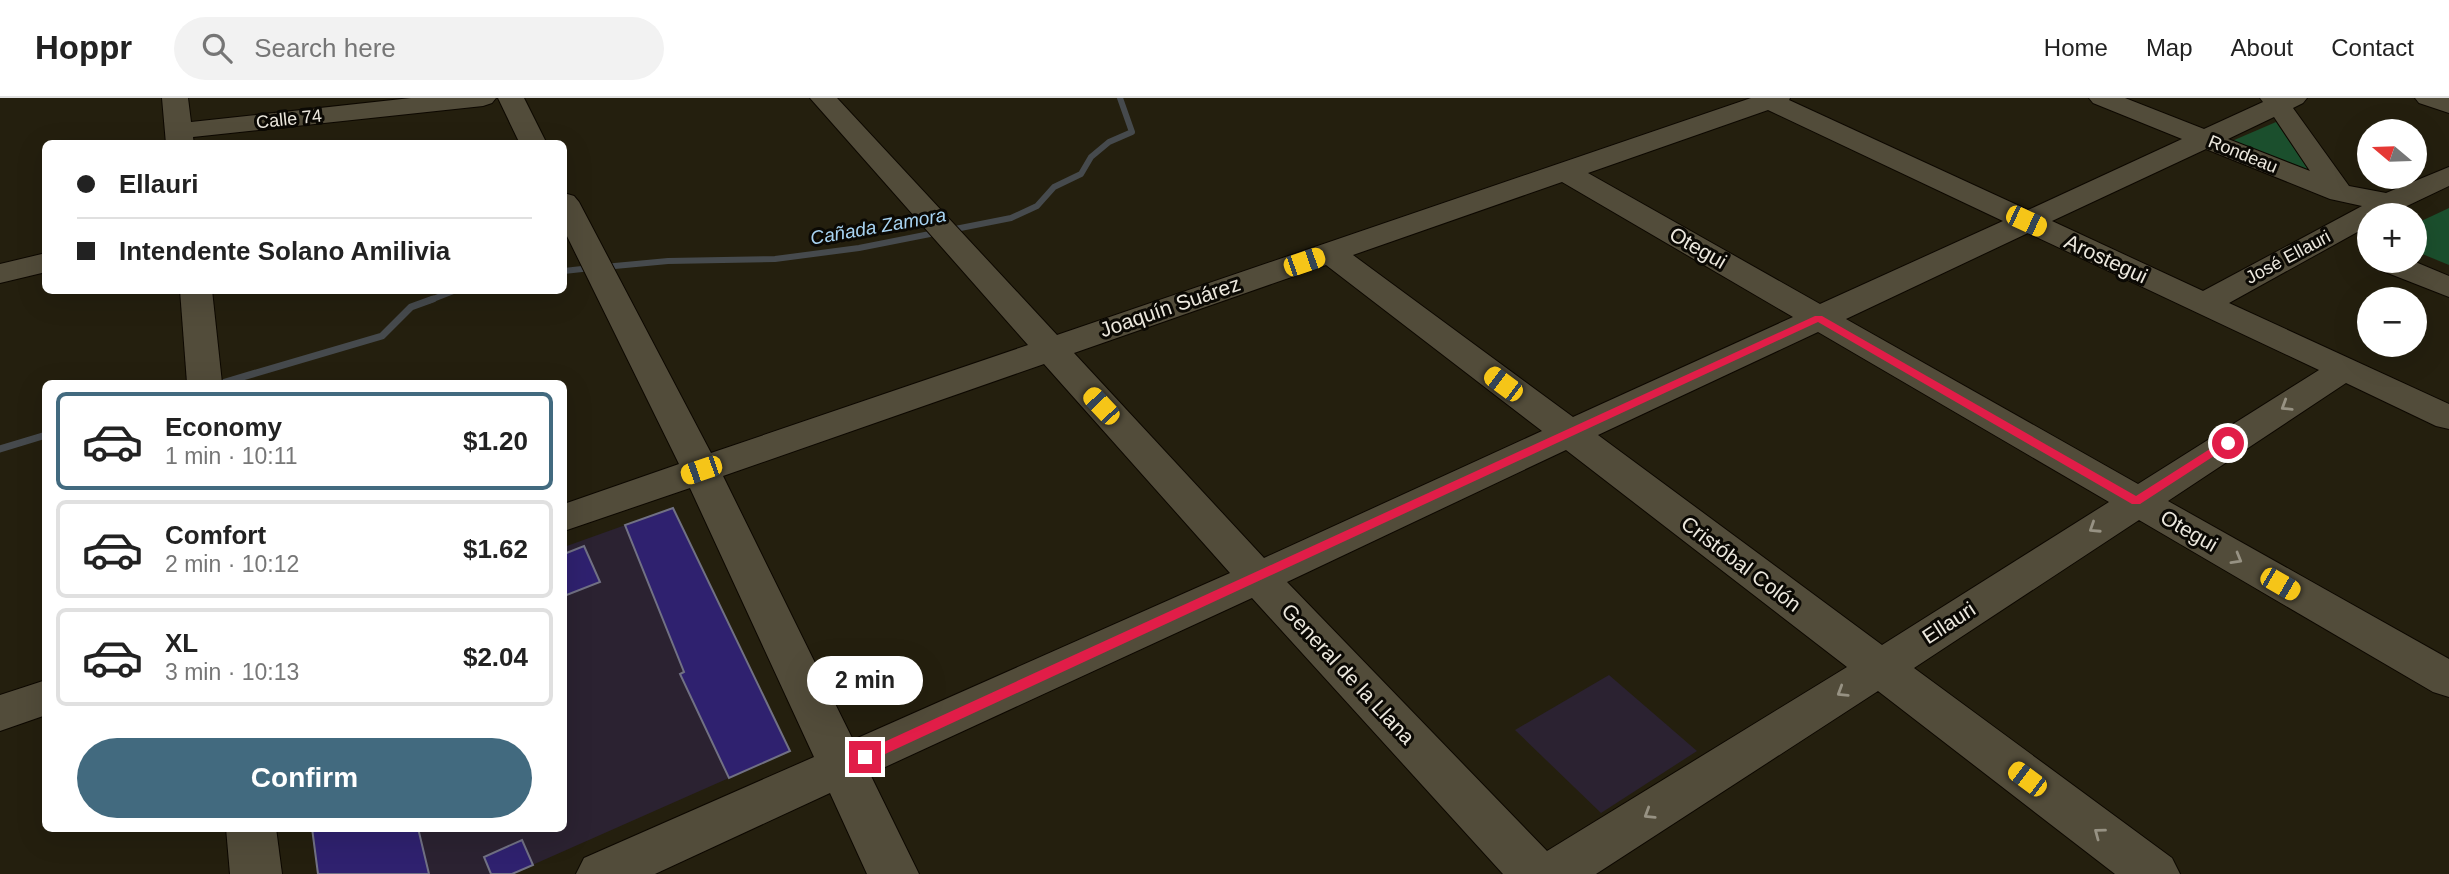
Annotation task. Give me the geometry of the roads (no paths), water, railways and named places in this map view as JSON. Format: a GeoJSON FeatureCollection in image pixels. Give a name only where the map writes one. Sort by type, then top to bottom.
{"type":"FeatureCollection","features":[{"type":"Feature","properties":{"kind":"street"},"geometry":{"type":"LineString","coordinates":[[175,98],[179,137]]}},
{"type":"Feature","properties":{"kind":"street","name":"Calle 74"},"geometry":{"type":"LineString","coordinates":[[179,137],[483,98]]}},
{"type":"Feature","properties":{"kind":"street"},"geometry":{"type":"LineString","coordinates":[[511,98],[532,140]]}},
{"type":"Feature","properties":{"kind":"street","name":"General de la Llana"},"geometry":{"type":"LineString","coordinates":[[823,98],[1258,578],[1536,874]]}},
{"type":"Feature","properties":{"kind":"street","name":"Rondeau"},"geometry":{"type":"LineString","coordinates":[[2102,98],[2338,191],[2386,202]]}},
{"type":"Feature","properties":{"kind":"street"},"geometry":{"type":"LineString","coordinates":[[2428,98],[2449,105]]}},
{"type":"Feature","properties":{"kind":"street","name":"Joaquín Suárez"},"geometry":{"type":"LineString","coordinates":[[567,517],[1770,99]]}},
{"type":"Feature","properties":{"kind":"street","name":"Arostegui"},"geometry":{"type":"LineString","coordinates":[[1770,99],[2449,418]]}},
{"type":"Feature","properties":{"kind":"street"},"geometry":{"type":"LineString","coordinates":[[602,874],[1258,578],[2206,139],[2281,101],[2338,191],[2357,216]]}},
{"type":"Feature","properties":{"kind":"street","name":"Otegui"},"geometry":{"type":"LineString","coordinates":[[1565,172],[2449,681]]}},
{"type":"Feature","properties":{"kind":"street","name":"José Ellauri"},"geometry":{"type":"LineString","coordinates":[[2386,202],[2449,175]]}},
{"type":"Feature","properties":{"kind":"street"},"geometry":{"type":"LineString","coordinates":[[567,208],[701,470],[893,874]]}},
{"type":"Feature","properties":{"kind":"street","name":"José Ellauri"},"geometry":{"type":"LineString","coordinates":[[2202,304],[2328,237],[2357,218]]}},
{"type":"Feature","properties":{"kind":"street"},"geometry":{"type":"LineString","coordinates":[[2328,237],[2357,249]]}},
{"type":"Feature","properties":{"kind":"street","name":"Cristóbal Colón"},"geometry":{"type":"LineString","coordinates":[[1330,253],[2154,874]]}},
{"type":"Feature","properties":{"kind":"street"},"geometry":{"type":"LineString","coordinates":[[0,274],[42,263]]}},
{"type":"Feature","properties":{"kind":"street"},"geometry":{"type":"LineString","coordinates":[[2415,273],[2449,287]]}},
{"type":"Feature","properties":{"kind":"street"},"geometry":{"type":"LineString","coordinates":[[196,294],[204,379]]}},
{"type":"Feature","properties":{"kind":"street","name":"Ellauri"},"geometry":{"type":"LineString","coordinates":[[1553,874],[1880,668],[2343,370]]}},
{"type":"Feature","properties":{"kind":"street"},"geometry":{"type":"LineString","coordinates":[[0,713],[42,698]]}},
{"type":"Feature","properties":{"kind":"street"},"geometry":{"type":"LineString","coordinates":[[251,832],[256,874]]}},
{"type":"Feature","properties":{"kind":"waterway","name":"Cañada Zamora"},"geometry":{"type":"LineString","coordinates":[[604,267],[668,261],[775,259],[859,248],[1011,218],[1037,206],[1054,187],[1081,174],[1091,157],[1109,142],[1132,132],[1120,98]]}},
{"type":"Feature","properties":{"kind":"waterway","name":"Cañada Zamora"},"geometry":{"type":"LineString","coordinates":[[567,271],[591,268]]}},
{"type":"Feature","properties":{"kind":"waterway","name":"Cañada Zamora"},"geometry":{"type":"LineString","coordinates":[[428,301],[446,294]]}},
{"type":"Feature","properties":{"kind":"waterway","name":"Cañada Zamora"},"geometry":{"type":"LineString","coordinates":[[232,380],[382,336],[411,307],[433,299]]}},
{"type":"Feature","properties":{"kind":"waterway","name":"Cañada Zamora"},"geometry":{"type":"LineString","coordinates":[[0,449],[42,436]]}}]}
